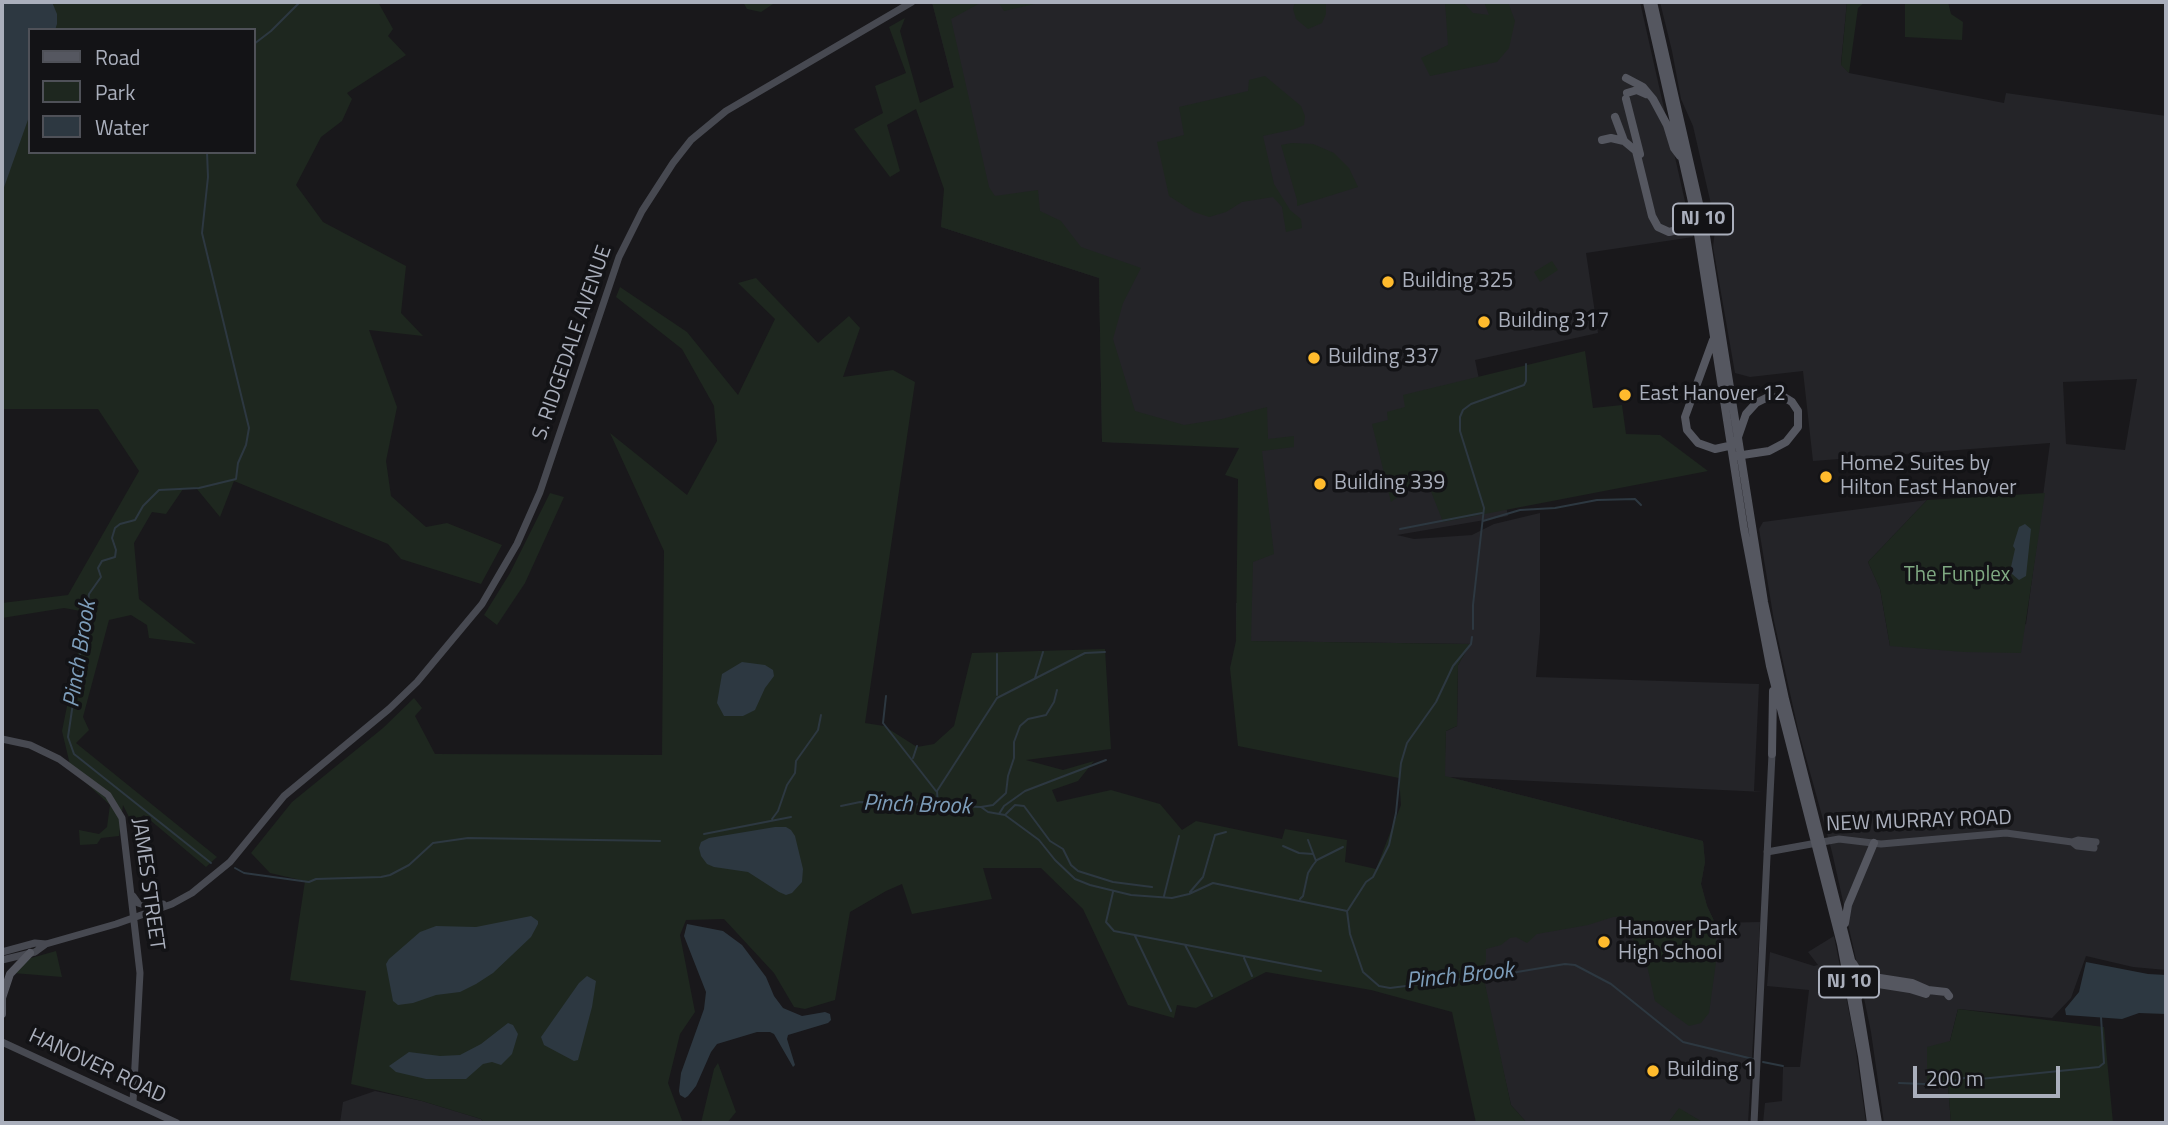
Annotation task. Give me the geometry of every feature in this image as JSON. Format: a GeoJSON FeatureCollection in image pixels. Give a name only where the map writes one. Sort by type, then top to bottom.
{"type":"FeatureCollection","features":[{"type":"Feature","properties":{"kind":"main road","name":"S. RIDGEDALE AVENUE"},"geometry":{"type":"LineString","coordinates":[[47,944],[135,917],[174,903],[192,893],[221,871],[284,796],[395,704],[429,669],[469,622],[492,589],[517,544],[540,492],[619,257],[642,211],[673,163],[691,140],[718,116],[912,2]]}},
{"type":"Feature","properties":{"kind":"main road","name":"NJ 10"},"geometry":{"type":"LineString","coordinates":[[1647,2],[1692,202],[1734,443]]}},
{"type":"Feature","properties":{"kind":"main road","name":"NJ 10"},"geometry":{"type":"LineString","coordinates":[[1653,2],[1701,212],[1753,581],[1772,674],[1851,960],[1878,1123]]}},
{"type":"Feature","properties":{"kind":"main road"},"geometry":{"type":"LineString","coordinates":[[1657,19],[1659,2]]}},
{"type":"Feature","properties":{"kind":"main road"},"geometry":{"type":"LineString","coordinates":[[1626,78],[1643,87],[1653,99],[1667,125],[1674,148],[1683,160]]}},
{"type":"Feature","properties":{"kind":"main road"},"geometry":{"type":"LineString","coordinates":[[1643,174],[1643,163],[1626,96],[1637,90],[1653,99]]}},
{"type":"Feature","properties":{"kind":"main road"},"geometry":{"type":"LineString","coordinates":[[1615,117],[1624,141]]}},
{"type":"Feature","properties":{"kind":"main road"},"geometry":{"type":"LineString","coordinates":[[1602,139],[1615,138],[1624,141],[1636,151],[1653,216],[1662,230],[1674,232],[1681,229],[1685,225],[1692,202]]}},
{"type":"Feature","properties":{"kind":"main road"},"geometry":{"type":"LineString","coordinates":[[1714,337],[1686,409],[1685,425],[1693,440],[1715,449],[1734,443],[1742,420],[1756,403],[1766,398],[1778,396],[1788,399],[1796,407],[1799,416],[1798,426],[1786,442],[1769,450],[1736,456]]}},
{"type":"Feature","properties":{"kind":"main road","name":"NJ 10"},"geometry":{"type":"LineString","coordinates":[[1736,456],[1775,657],[1849,984],[1871,1123]]}},
{"type":"Feature","properties":{"kind":"main road"},"geometry":{"type":"LineString","coordinates":[[1754,1123],[1772,754],[1772,674]]}},
{"type":"Feature","properties":{"kind":"main road","name":"JAMES STREET"},"geometry":{"type":"LineString","coordinates":[[2,738],[47,752],[111,799],[121,813],[125,827],[140,973],[133,1102]]}},
{"type":"Feature","properties":{"kind":"main road","name":"NEW MURRAY ROAD"},"geometry":{"type":"LineString","coordinates":[[1768,852],[1844,839],[1881,844],[2006,833],[2072,842],[2078,840],[2095,845]]}},
{"type":"Feature","properties":{"kind":"main road"},"geometry":{"type":"LineString","coordinates":[[1846,940],[1846,912],[1874,843]]}},
{"type":"Feature","properties":{"kind":"main road"},"geometry":{"type":"LineString","coordinates":[[133,896],[138,903],[147,906],[174,903]]}},
{"type":"Feature","properties":{"kind":"main road"},"geometry":{"type":"LineString","coordinates":[[2,952],[35,943],[47,944]]}},
{"type":"Feature","properties":{"kind":"main road"},"geometry":{"type":"LineString","coordinates":[[2,960],[30,953],[47,944]]}},
{"type":"Feature","properties":{"kind":"main road"},"geometry":{"type":"LineString","coordinates":[[2,998],[10,974],[30,953]]}},
{"type":"Feature","properties":{"kind":"main road"},"geometry":{"type":"LineString","coordinates":[[1851,960],[1858,971],[1867,976],[1912,983],[1928,990],[1946,992],[1949,996],[1946,998],[1872,983],[1862,987],[1858,998]]}},
{"type":"Feature","properties":{"kind":"main road"},"geometry":{"type":"LineString","coordinates":[[2,986],[2,1014]]}},
{"type":"Feature","properties":{"kind":"main road","name":"HANOVER ROAD"},"geometry":{"type":"LineString","coordinates":[[2,1042],[177,1123]]}},
{"type":"Feature","properties":{"kind":"shaded area"},"geometry":{"type":"Polygon","coordinates":[[[932,2],[1640,2],[1693,237],[1586,253],[1598,333],[1475,360],[1508,516],[1397,535],[1414,539],[1472,535],[1494,524],[1540,513],[1540,632],[1536,677],[1759,684],[1754,791],[1764,792],[1449,777],[1703,841],[1705,862],[1701,884],[1715,923],[1760,922],[1748,1123],[1704,1123],[1679,1109],[1668,1123],[1527,1123],[1511,1105],[1491,1018],[1444,776],[1446,731],[1457,726],[1458,665],[1470,644],[1236,641],[1236,603],[1244,602],[1241,447],[1102,442],[1099,278],[941,227],[954,88],[932,2]]]}},
{"type":"Feature","properties":{"kind":"shaded area"},"geometry":{"type":"Polygon","coordinates":[[[1660,2],[1847,2],[1841,64],[1849,73],[2004,103],[2006,93],[2166,116],[2166,970],[2133,967],[2086,956],[2071,998],[2052,1018],[1958,1009],[1950,1041],[1927,1085],[1948,1085],[1951,1123],[1884,1123],[1871,1032],[1857,964],[1832,852],[1798,729],[1774,621],[1759,529],[1763,522],[1927,500],[1868,562],[1880,589],[1890,646],[2026,624],[2050,443],[1813,461],[1803,371],[1750,377],[1735,373],[1713,247],[1715,230],[1710,200],[1693,126],[1681,99],[1660,2]],[[2137,379],[2063,382],[2066,444],[2125,450],[2137,379]]]}},
{"type":"Feature","properties":{"kind":"shaded area"},"geometry":{"type":"Polygon","coordinates":[[[1834,936],[1854,1037],[1866,1123],[1763,1123],[1765,1103],[1782,1101],[1783,1067],[1800,1067],[1809,990],[1767,986],[1770,952],[1818,965],[1808,952],[1834,936]]]}},
{"type":"Feature","properties":{"kind":"shaded area"},"geometry":{"type":"Polygon","coordinates":[[[375,1091],[422,1101],[481,1119],[484,1123],[340,1123],[343,1102],[375,1091]]]}},
{"type":"Feature","properties":{"kind":"green space"},"geometry":{"type":"Polygon","coordinates":[[[2,2],[378,2],[393,29],[388,36],[406,55],[347,93],[352,99],[342,121],[321,137],[296,185],[323,222],[406,266],[401,313],[423,336],[369,330],[397,407],[386,461],[391,496],[426,527],[447,523],[502,545],[481,584],[401,559],[388,544],[234,481],[220,517],[197,489],[183,489],[166,514],[152,512],[134,543],[139,599],[196,644],[149,638],[147,625],[131,615],[109,620],[83,717],[89,730],[76,743],[217,857],[206,867],[144,815],[132,823],[123,805],[119,836],[101,838],[97,844],[80,845],[79,830],[99,834],[107,827],[110,805],[71,769],[62,731],[86,612],[64,608],[2,618],[2,603],[68,595],[139,471],[98,409],[2,409],[2,2]]]}},
{"type":"Feature","properties":{"kind":"green space"},"geometry":{"type":"Polygon","coordinates":[[[743,2],[776,2],[761,12],[747,9],[743,2]]]}},
{"type":"Feature","properties":{"kind":"green space"},"geometry":{"type":"Polygon","coordinates":[[[932,2],[982,2],[951,19],[989,187],[995,196],[1038,190],[1040,211],[1061,221],[1081,247],[1141,268],[1123,303],[1113,339],[1135,411],[1184,425],[1222,419],[1267,407],[1268,439],[1294,436],[1294,447],[1262,451],[1274,554],[1253,562],[1251,641],[1470,644],[1458,665],[1457,726],[1446,731],[1445,776],[1703,841],[1705,862],[1701,884],[1715,923],[1717,955],[1709,1013],[1701,1023],[1689,1026],[1655,1001],[1644,952],[1636,953],[1629,916],[1537,934],[1527,943],[1516,937],[1510,938],[1501,945],[1486,949],[1486,961],[1482,970],[1511,1105],[1527,1123],[1476,1123],[1452,1012],[1371,990],[1266,972],[1196,1008],[1177,1005],[1174,1018],[1128,1005],[1083,909],[1041,868],[983,868],[992,899],[912,914],[902,884],[850,912],[835,1000],[805,1009],[794,1007],[774,973],[724,919],[686,920],[680,935],[695,1012],[680,1034],[668,1083],[683,1123],[484,1123],[481,1119],[422,1101],[351,1084],[366,991],[290,980],[305,881],[270,873],[251,853],[292,802],[383,728],[414,698],[422,708],[415,716],[435,754],[662,755],[664,551],[610,433],[687,495],[717,441],[714,406],[682,349],[616,297],[620,287],[687,332],[738,395],[775,319],[738,283],[756,278],[818,343],[849,316],[860,328],[843,377],[893,370],[915,382],[865,723],[884,726],[917,747],[934,744],[954,726],[972,653],[1105,649],[1111,749],[1026,760],[1063,770],[1094,761],[1078,781],[1052,790],[1057,802],[1111,790],[1160,804],[1182,830],[1196,821],[1282,839],[1285,829],[1347,840],[1345,862],[1376,869],[1401,805],[1399,778],[1238,746],[1230,668],[1236,641],[1238,479],[1225,475],[1239,448],[1102,442],[1099,278],[941,227],[944,189],[916,109],[887,125],[900,171],[890,177],[854,129],[883,113],[875,86],[906,73],[889,27],[905,18],[900,31],[920,103],[954,87],[932,2]]]}},
{"type":"Feature","properties":{"kind":"green space"},"geometry":{"type":"Polygon","coordinates":[[[998,2],[1043,2],[1004,11],[998,2]]]}},
{"type":"Feature","properties":{"kind":"green space"},"geometry":{"type":"Polygon","coordinates":[[[1295,2],[1326,2],[1326,14],[1322,23],[1308,29],[1296,19],[1293,9],[1295,2]]]}},
{"type":"Feature","properties":{"kind":"green space"},"geometry":{"type":"Polygon","coordinates":[[[1445,2],[1463,2],[1473,13],[1489,15],[1484,2],[1508,2],[1515,21],[1509,48],[1497,62],[1430,76],[1421,58],[1448,45],[1445,2]]]}},
{"type":"Feature","properties":{"kind":"green space"},"geometry":{"type":"Polygon","coordinates":[[[1847,2],[1865,2],[1858,8],[1849,73],[1841,65],[1847,2]]]}},
{"type":"Feature","properties":{"kind":"green space"},"geometry":{"type":"Polygon","coordinates":[[[1905,2],[1948,2],[1951,14],[1963,22],[1962,40],[1905,37],[1905,2]]]}},
{"type":"Feature","properties":{"kind":"green space"},"geometry":{"type":"Polygon","coordinates":[[[1265,76],[1301,106],[1305,116],[1304,125],[1263,136],[1274,184],[1290,210],[1301,219],[1302,228],[1286,232],[1282,207],[1273,197],[1242,202],[1226,212],[1209,217],[1194,212],[1169,196],[1157,142],[1184,135],[1179,107],[1248,91],[1249,80],[1265,76]]]}},
{"type":"Feature","properties":{"kind":"green space"},"geometry":{"type":"Polygon","coordinates":[[[1313,144],[1334,153],[1349,168],[1358,187],[1297,206],[1281,145],[1313,144]]]}},
{"type":"Feature","properties":{"kind":"green space"},"geometry":{"type":"Polygon","coordinates":[[[1552,261],[1558,270],[1540,282],[1534,272],[1552,261]]]}},
{"type":"Feature","properties":{"kind":"green space"},"geometry":{"type":"Polygon","coordinates":[[[1585,351],[1593,408],[1622,405],[1626,434],[1660,435],[1708,471],[1443,522],[1425,476],[1391,502],[1372,424],[1388,420],[1387,412],[1405,407],[1403,395],[1585,351]]]}},
{"type":"Feature","properties":{"kind":"green space"},"geometry":{"type":"Polygon","coordinates":[[[550,493],[564,497],[525,583],[497,625],[484,615],[510,573],[550,493]]]}},
{"type":"Feature","properties":{"kind":"green space","name":"The Funplex"},"geometry":{"type":"Polygon","coordinates":[[[2045,493],[2021,653],[1890,646],[1880,589],[1868,562],[1927,500],[2045,493]]]}},
{"type":"Feature","properties":{"kind":"green space"},"geometry":{"type":"Polygon","coordinates":[[[56,951],[62,977],[13,973],[31,958],[56,951]]]}},
{"type":"Feature","properties":{"kind":"green space"},"geometry":{"type":"Polygon","coordinates":[[[1958,1009],[2104,1027],[2113,1123],[1951,1123],[1948,1086],[1927,1085],[1927,1047],[1950,1041],[1958,1009]]]}},
{"type":"Feature","properties":{"kind":"green space"},"geometry":{"type":"Polygon","coordinates":[[[718,1063],[736,1112],[727,1123],[701,1123],[714,1069],[718,1063]]]}},
{"type":"Feature","properties":{"kind":"green space"},"geometry":{"type":"Polygon","coordinates":[[[1679,1108],[1704,1123],[1668,1123],[1679,1108]]]}},
{"type":"Feature","properties":{"kind":"water"},"geometry":{"type":"Polygon","coordinates":[[[2,2],[52,2],[57,14],[56,28],[28,28],[28,120],[2,193],[2,2]]]}},
{"type":"Feature","properties":{"kind":"water"},"geometry":{"type":"Polygon","coordinates":[[[2025,524],[2031,529],[2026,576],[2019,580],[2005,568],[2011,567],[2015,549],[2013,546],[2019,527],[2025,524]]]}},
{"type":"Feature","properties":{"kind":"water"},"geometry":{"type":"Polygon","coordinates":[[[742,662],[765,665],[773,670],[774,676],[755,710],[743,716],[724,716],[717,703],[722,674],[742,662]]]}},
{"type":"Feature","properties":{"kind":"water"},"geometry":{"type":"Polygon","coordinates":[[[786,827],[795,836],[803,869],[802,882],[792,893],[786,895],[779,892],[748,872],[714,867],[707,864],[701,856],[701,842],[709,838],[786,827]]]}},
{"type":"Feature","properties":{"kind":"water"},"geometry":{"type":"Polygon","coordinates":[[[531,916],[538,924],[531,937],[493,973],[476,984],[460,992],[436,995],[413,1003],[398,1005],[393,1001],[386,964],[420,932],[436,926],[476,927],[531,916]]]}},
{"type":"Feature","properties":{"kind":"water"},"geometry":{"type":"Polygon","coordinates":[[[687,924],[723,931],[742,945],[766,977],[774,996],[783,1008],[802,1016],[825,1012],[830,1014],[831,1020],[828,1023],[788,1035],[795,1065],[793,1067],[774,1034],[757,1032],[717,1044],[696,1086],[685,1098],[680,1095],[681,1073],[704,1009],[706,992],[684,936],[687,924]]]}},
{"type":"Feature","properties":{"kind":"water"},"geometry":{"type":"Polygon","coordinates":[[[2086,962],[2166,975],[2166,1014],[2139,1013],[2122,1019],[2066,1015],[2065,1009],[2079,992],[2086,962]]]}},
{"type":"Feature","properties":{"kind":"water"},"geometry":{"type":"Polygon","coordinates":[[[587,976],[596,981],[578,1060],[574,1061],[544,1045],[541,1037],[579,983],[587,976]]]}},
{"type":"Feature","properties":{"kind":"water"},"geometry":{"type":"Polygon","coordinates":[[[508,1023],[513,1025],[518,1034],[512,1054],[501,1065],[492,1062],[483,1064],[466,1079],[426,1079],[396,1072],[389,1066],[409,1052],[440,1056],[460,1055],[481,1044],[508,1023]]]}},
{"type":"Feature","properties":{"kind":"waterway","name":"Pinch Brook"},"geometry":{"type":"LineString","coordinates":[[256,42],[300,2]]}},
{"type":"Feature","properties":{"kind":"waterway","name":"Pinch Brook"},"geometry":{"type":"LineString","coordinates":[[207,154],[208,177],[202,233],[249,428],[246,445],[238,463],[236,479],[199,488],[159,490],[143,506],[135,520],[115,528],[112,538],[115,557],[102,561],[98,568],[101,577],[89,594],[68,737],[74,754],[211,863]]}},
{"type":"Feature","properties":{"kind":"waterway"},"geometry":{"type":"LineString","coordinates":[[1473,629],[1473,605],[1484,508],[1460,431],[1460,417],[1463,410],[1471,404],[1524,385],[1526,364]]}},
{"type":"Feature","properties":{"kind":"waterway"},"geometry":{"type":"LineString","coordinates":[[1483,521],[1520,510],[1555,508],[1597,500],[1635,499],[1641,505]]}},
{"type":"Feature","properties":{"kind":"waterway"},"geometry":{"type":"LineString","coordinates":[[1400,529],[1482,513]]}},
{"type":"Feature","properties":{"kind":"waterway"},"geometry":{"type":"LineString","coordinates":[[1348,910],[1366,882],[1373,877],[1389,845],[1396,813],[1401,763],[1407,743],[1436,702],[1453,666],[1471,644],[1472,637]]}},
{"type":"Feature","properties":{"kind":"waterway"},"geometry":{"type":"LineString","coordinates":[[1035,678],[1043,652]]}},
{"type":"Feature","properties":{"kind":"waterway"},"geometry":{"type":"LineString","coordinates":[[938,805],[937,791],[997,698],[1085,653],[1105,652]]}},
{"type":"Feature","properties":{"kind":"waterway"},"geometry":{"type":"LineString","coordinates":[[997,654],[997,695]]}},
{"type":"Feature","properties":{"kind":"waterway"},"geometry":{"type":"LineString","coordinates":[[981,807],[993,805],[1006,793],[1014,758],[1014,742],[1020,726],[1028,719],[1046,715],[1057,690]]}},
{"type":"Feature","properties":{"kind":"waterway"},"geometry":{"type":"LineString","coordinates":[[886,696],[883,723],[936,791]]}},
{"type":"Feature","properties":{"kind":"waterway"},"geometry":{"type":"LineString","coordinates":[[772,819],[795,773],[796,761],[818,730],[821,715]]}},
{"type":"Feature","properties":{"kind":"waterway"},"geometry":{"type":"LineString","coordinates":[[913,758],[917,746]]}},
{"type":"Feature","properties":{"kind":"waterway"},"geometry":{"type":"LineString","coordinates":[[999,814],[1004,806],[1025,791],[1106,760]]}},
{"type":"Feature","properties":{"kind":"waterway","name":"Pinch Brook"},"geometry":{"type":"LineString","coordinates":[[841,806],[860,802],[981,807],[988,812],[1005,815],[1039,840],[1075,879],[1131,895],[1172,898],[1213,883],[1347,911],[1350,934],[1363,972],[1379,986],[1390,988],[1565,964],[1575,965],[1611,984],[1683,1042],[1753,1059]]}},
{"type":"Feature","properties":{"kind":"waterway"},"geometry":{"type":"LineString","coordinates":[[1006,814],[1015,805],[1024,806],[1050,841],[1063,849],[1071,865],[1078,871],[1113,882],[1152,887]]}},
{"type":"Feature","properties":{"kind":"waterway","name":"Pinch Brook"},"geometry":{"type":"LineString","coordinates":[[704,834],[791,817]]}},
{"type":"Feature","properties":{"kind":"waterway"},"geometry":{"type":"LineString","coordinates":[[1190,892],[1203,877],[1215,835],[1226,832]]}},
{"type":"Feature","properties":{"kind":"waterway"},"geometry":{"type":"LineString","coordinates":[[1164,896],[1179,836]]}},
{"type":"Feature","properties":{"kind":"waterway","name":"Pinch Brook"},"geometry":{"type":"LineString","coordinates":[[235,868],[244,873],[309,882],[316,879],[390,875],[409,865],[433,843],[468,838],[660,841]]}},
{"type":"Feature","properties":{"kind":"waterway"},"geometry":{"type":"LineString","coordinates":[[1308,840],[1316,861]]}},
{"type":"Feature","properties":{"kind":"waterway"},"geometry":{"type":"LineString","coordinates":[[1283,846],[1299,853],[1313,854]]}},
{"type":"Feature","properties":{"kind":"waterway"},"geometry":{"type":"LineString","coordinates":[[1300,899],[1308,873],[1317,860],[1343,847]]}},
{"type":"Feature","properties":{"kind":"waterway"},"geometry":{"type":"LineString","coordinates":[[1113,892],[1106,922],[1114,931],[1321,971]]}},
{"type":"Feature","properties":{"kind":"waterway"},"geometry":{"type":"LineString","coordinates":[[1135,936],[1171,1011]]}},
{"type":"Feature","properties":{"kind":"waterway"},"geometry":{"type":"LineString","coordinates":[[1185,945],[1212,996]]}},
{"type":"Feature","properties":{"kind":"waterway"},"geometry":{"type":"LineString","coordinates":[[1244,958],[1252,976]]}},
{"type":"Feature","properties":{"kind":"waterway","name":"Pinch Brook"},"geometry":{"type":"LineString","coordinates":[[1899,1083],[1924,1084],[1972,1076],[1980,1079],[2099,1067],[2104,1063],[2101,1017]]}},
{"type":"Feature","properties":{"kind":"waterway","name":"Pinch Brook"},"geometry":{"type":"LineString","coordinates":[[1763,1062],[1783,1066]]}},
{"type":"Feature","properties":{"kind":"place","name":"Building 325"},"geometry":{"type":"Point","coordinates":[1388,282]}},
{"type":"Feature","properties":{"kind":"place","name":"Building 317"},"geometry":{"type":"Point","coordinates":[1484,322]}},
{"type":"Feature","properties":{"kind":"place","name":"Building 337"},"geometry":{"type":"Point","coordinates":[1314,358]}},
{"type":"Feature","properties":{"kind":"place","name":"East Hanover 12"},"geometry":{"type":"Point","coordinates":[1625,395]}},
{"type":"Feature","properties":{"kind":"place","name":"Home2 Suites by Hilton East Hanover"},"geometry":{"type":"Point","coordinates":[1826,477]}},
{"type":"Feature","properties":{"kind":"place","name":"Building 339"},"geometry":{"type":"Point","coordinates":[1320,484]}},
{"type":"Feature","properties":{"kind":"place","name":"Hanover Park High School"},"geometry":{"type":"Point","coordinates":[1604,942]}},
{"type":"Feature","properties":{"kind":"place","name":"Building 1"},"geometry":{"type":"Point","coordinates":[1653,1071]}}]}
